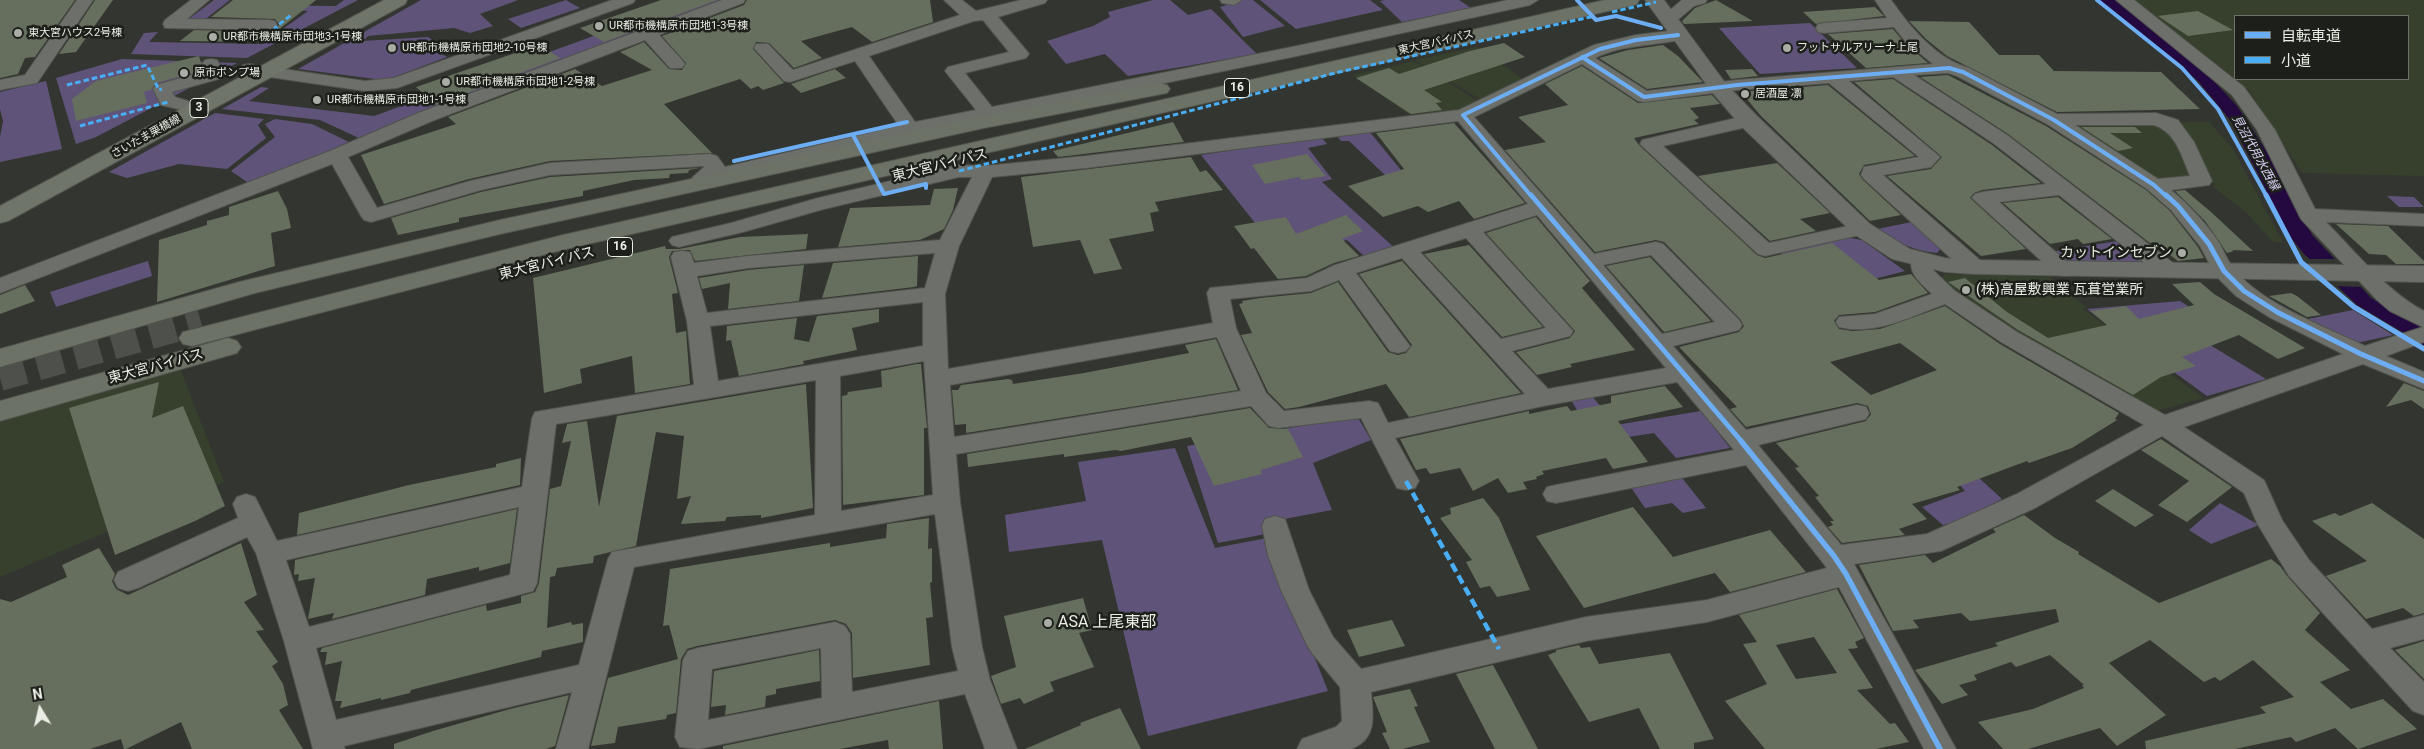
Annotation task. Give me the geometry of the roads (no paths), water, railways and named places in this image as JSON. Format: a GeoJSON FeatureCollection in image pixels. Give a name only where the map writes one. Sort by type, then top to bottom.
{"type":"FeatureCollection","features":[{"type":"Feature","properties":{"kind":"highway","name":"東大宮バイパス"},"geometry":{"type":"LineString","coordinates":[[0,358],[248,287],[500,227],[993,120],[1236,82],[1574,0]]}},
{"type":"Feature","properties":{"kind":"highway","name":"東大宮バイパス"},"geometry":{"type":"LineString","coordinates":[[197,330],[569,229],[1236,82],[1630,0]]}},
{"type":"Feature","properties":{"kind":"highway","name":"東大宮バイパス"},"geometry":{"type":"LineString","coordinates":[[0,411],[438,292],[675,238],[961,160],[1117,124],[1236,82]]}},
{"type":"Feature","properties":{"kind":"main road","name":"さいたま栗橋線"},"geometry":{"type":"LineString","coordinates":[[0,216],[379,0]]}},
{"type":"Feature","properties":{"kind":"main road","name":"さいたま栗橋線"},"geometry":{"type":"LineString","coordinates":[[0,203],[182,105],[257,71],[398,0]]}},
{"type":"Feature","properties":{"kind":"street"},"geometry":{"type":"LineString","coordinates":[[0,84],[31,79],[85,0]]}},
{"type":"Feature","properties":{"kind":"street"},"geometry":{"type":"LineString","coordinates":[[200,0],[170,24],[269,25]]}},
{"type":"Feature","properties":{"kind":"street"},"geometry":{"type":"LineString","coordinates":[[579,0],[596,11]]}},
{"type":"Feature","properties":{"kind":"street"},"geometry":{"type":"LineString","coordinates":[[257,71],[365,86],[397,83],[627,0]]}},
{"type":"Feature","properties":{"kind":"street"},"geometry":{"type":"LineString","coordinates":[[0,286],[337,155],[425,117],[737,0]]}},
{"type":"Feature","properties":{"kind":"street"},"geometry":{"type":"LineString","coordinates":[[952,0],[980,16],[1020,54],[954,71],[987,112]]}},
{"type":"Feature","properties":{"kind":"street"},"geometry":{"type":"LineString","coordinates":[[762,48],[790,77],[980,16],[1039,0]]}},
{"type":"Feature","properties":{"kind":"street"},"geometry":{"type":"LineString","coordinates":[[1228,0],[1234,0]]}},
{"type":"Feature","properties":{"kind":"street"},"geometry":{"type":"LineString","coordinates":[[337,155],[371,216],[477,185],[550,169],[707,169],[761,163],[987,112],[1297,51],[1530,0]]}},
{"type":"Feature","properties":{"kind":"street"},"geometry":{"type":"LineString","coordinates":[[1654,0],[1719,88],[1749,121],[1862,229],[1901,254],[1922,260],[1974,267],[2065,270],[2424,274]]}},
{"type":"Feature","properties":{"kind":"street"},"geometry":{"type":"LineString","coordinates":[[707,390],[698,321],[675,238],[736,228],[818,204],[959,171],[985,172],[1086,162],[1463,115],[1582,57],[1673,27],[1689,2],[1699,0]]}},
{"type":"Feature","properties":{"kind":"street"},"geometry":{"type":"LineString","coordinates":[[1883,0],[1911,37],[1949,68]]}},
{"type":"Feature","properties":{"kind":"street"},"geometry":{"type":"LineString","coordinates":[[2124,0],[2228,81],[2238,91],[2266,130],[2308,215],[2357,273],[2398,306],[2424,320]]}},
{"type":"Feature","properties":{"kind":"street"},"geometry":{"type":"LineString","coordinates":[[1824,28],[1898,22]]}},
{"type":"Feature","properties":{"kind":"street"},"geometry":{"type":"LineString","coordinates":[[648,33],[676,64]]}},
{"type":"Feature","properties":{"kind":"street"},"geometry":{"type":"LineString","coordinates":[[859,55],[910,129]]}},
{"type":"Feature","properties":{"kind":"street"},"geometry":{"type":"LineString","coordinates":[[1582,57],[1644,97],[1833,77],[1949,68],[1963,72],[2008,94],[2054,120],[2154,185],[2178,206],[2209,244],[2224,271],[2244,291],[2277,312],[2361,354],[2424,381]]}},
{"type":"Feature","properties":{"kind":"street"},"geometry":{"type":"LineString","coordinates":[[182,105],[167,101],[162,89],[216,74],[211,64]]}},
{"type":"Feature","properties":{"kind":"street"},"geometry":{"type":"LineString","coordinates":[[1897,72],[2000,139],[2169,271]]}},
{"type":"Feature","properties":{"kind":"street"},"geometry":{"type":"LineString","coordinates":[[1833,77],[1930,157],[1924,163],[1872,171],[1871,175],[1974,267]]}},
{"type":"Feature","properties":{"kind":"street"},"geometry":{"type":"LineString","coordinates":[[1463,115],[1683,372],[1840,565],[1940,749]]}},
{"type":"Feature","properties":{"kind":"street"},"geometry":{"type":"LineString","coordinates":[[2054,120],[2156,119],[2171,124],[2185,142],[2202,181],[2154,185]]}},
{"type":"Feature","properties":{"kind":"street"},"geometry":{"type":"LineString","coordinates":[[1749,121],[1649,144],[1765,250],[1862,229]]}},
{"type":"Feature","properties":{"kind":"street"},"geometry":{"type":"LineString","coordinates":[[650,195],[707,169]]}},
{"type":"Feature","properties":{"kind":"street"},"geometry":{"type":"LineString","coordinates":[[985,172],[948,246],[934,294],[935,352],[947,502],[967,647],[975,680],[1001,749]]}},
{"type":"Feature","properties":{"kind":"street"},"geometry":{"type":"LineString","coordinates":[[2063,188],[1982,198],[2065,270]]}},
{"type":"Feature","properties":{"kind":"street"},"geometry":{"type":"LineString","coordinates":[[1406,481],[1369,409],[1278,420],[1256,397],[1225,328],[1218,293],[1311,284],[1343,270],[1471,231],[1540,207]]}},
{"type":"Feature","properties":{"kind":"street"},"geometry":{"type":"LineString","coordinates":[[2308,215],[2424,220]]}},
{"type":"Feature","properties":{"kind":"street"},"geometry":{"type":"LineString","coordinates":[[1471,231],[1562,331],[1497,347]]}},
{"type":"Feature","properties":{"kind":"street"},"geometry":{"type":"LineString","coordinates":[[684,271],[748,262],[948,246]]}},
{"type":"Feature","properties":{"kind":"street"},"geometry":{"type":"LineString","coordinates":[[1588,262],[1656,248],[1731,324],[1657,342]]}},
{"type":"Feature","properties":{"kind":"street"},"geometry":{"type":"LineString","coordinates":[[1407,251],[1543,398]]}},
{"type":"Feature","properties":{"kind":"street"},"geometry":{"type":"LineString","coordinates":[[1922,260],[1923,273],[1947,296],[2009,337],[2163,425],[2255,487],[2270,523],[2299,568],[2424,702]]}},
{"type":"Feature","properties":{"kind":"street"},"geometry":{"type":"LineString","coordinates":[[1343,270],[1398,346]]}},
{"type":"Feature","properties":{"kind":"street"},"geometry":{"type":"LineString","coordinates":[[698,321],[814,306],[934,294]]}},
{"type":"Feature","properties":{"kind":"street"},"geometry":{"type":"LineString","coordinates":[[1847,322],[1877,321],[1947,296]]}},
{"type":"Feature","properties":{"kind":"street"},"geometry":{"type":"LineString","coordinates":[[937,379],[1225,328]]}},
{"type":"Feature","properties":{"kind":"street"},"geometry":{"type":"LineString","coordinates":[[1355,682],[1586,630],[1707,611],[1840,565],[1931,544],[2026,501],[2163,425],[2361,354],[2415,337]]}},
{"type":"Feature","properties":{"kind":"street"},"geometry":{"type":"LineString","coordinates":[[299,641],[523,583],[544,418],[935,352]]}},
{"type":"Feature","properties":{"kind":"street"},"geometry":{"type":"LineString","coordinates":[[828,369],[828,523]]}},
{"type":"Feature","properties":{"kind":"street"},"geometry":{"type":"LineString","coordinates":[[1380,432],[1543,398],[1683,372]]}},
{"type":"Feature","properties":{"kind":"street"},"geometry":{"type":"LineString","coordinates":[[944,447],[1256,397]]}},
{"type":"Feature","properties":{"kind":"street"},"geometry":{"type":"LineString","coordinates":[[1556,494],[1746,448],[1857,413]]}},
{"type":"Feature","properties":{"kind":"street"},"geometry":{"type":"LineString","coordinates":[[270,553],[534,494]]}},
{"type":"Feature","properties":{"kind":"street"},"geometry":{"type":"LineString","coordinates":[[572,749],[622,559],[947,502]]}},
{"type":"Feature","properties":{"kind":"street"},"geometry":{"type":"LineString","coordinates":[[128,580],[249,513],[270,553],[299,641],[328,743],[590,675]]}},
{"type":"Feature","properties":{"kind":"street"},"geometry":{"type":"LineString","coordinates":[[1275,526],[1282,555],[1295,590],[1322,644],[1355,682],[1358,726],[1347,737],[1314,749]]}},
{"type":"Feature","properties":{"kind":"street"},"geometry":{"type":"LineString","coordinates":[[2366,642],[2424,627]]}},
{"type":"Feature","properties":{"kind":"street"},"geometry":{"type":"LineString","coordinates":[[837,708],[835,634],[698,660],[691,737],[837,708],[975,680]]}},
{"type":"Feature","properties":{"kind":"water","name":"見沼代用水西縁"},"geometry":{"type":"Polygon","coordinates":[[[2099,0],[2116,0],[2198,64],[2237,106],[2278,169],[2312,235],[2371,298],[2424,328],[2424,345],[2357,305],[2304,254],[2289,235],[2231,121],[2198,81],[2099,0]]]}},
{"type":"Feature","properties":{"kind":"tunnel"},"geometry":{"type":"LineString","coordinates":[[0,378],[201,322]]}},
{"type":"Feature","properties":{"kind":"place","name":"UR都市機構原市団地1-3号棟"},"geometry":{"type":"Point","coordinates":[599,26]}},
{"type":"Feature","properties":{"kind":"place","name":"東大宮ハウス2号棟"},"geometry":{"type":"Point","coordinates":[18,33]}},
{"type":"Feature","properties":{"kind":"place","name":"UR都市機構原市団地3-1号棟"},"geometry":{"type":"Point","coordinates":[213,37]}},
{"type":"Feature","properties":{"kind":"place","name":"UR都市機構原市団地2-10号棟"},"geometry":{"type":"Point","coordinates":[392,48]}},
{"type":"Feature","properties":{"kind":"place","name":"フットサルアリーナ上尾"},"geometry":{"type":"Point","coordinates":[1787,48]}},
{"type":"Feature","properties":{"kind":"place","name":"原市ポンプ場"},"geometry":{"type":"Point","coordinates":[184,73]}},
{"type":"Feature","properties":{"kind":"place","name":"UR都市機構原市団地1-2号棟"},"geometry":{"type":"Point","coordinates":[446,82]}},
{"type":"Feature","properties":{"kind":"place","name":"居酒屋 凛"},"geometry":{"type":"Point","coordinates":[1745,94]}},
{"type":"Feature","properties":{"kind":"place","name":"UR都市機構原市団地1-1号棟"},"geometry":{"type":"Point","coordinates":[317,100]}},
{"type":"Feature","properties":{"kind":"place","name":"カットインセブン"},"geometry":{"type":"Point","coordinates":[2182,253]}},
{"type":"Feature","properties":{"kind":"place","name":"(株)高屋敷興業 瓦葺営業所"},"geometry":{"type":"Point","coordinates":[1966,290]}},
{"type":"Feature","properties":{"kind":"place","name":"ASA 上尾東部"},"geometry":{"type":"Point","coordinates":[1048,623]}}]}
